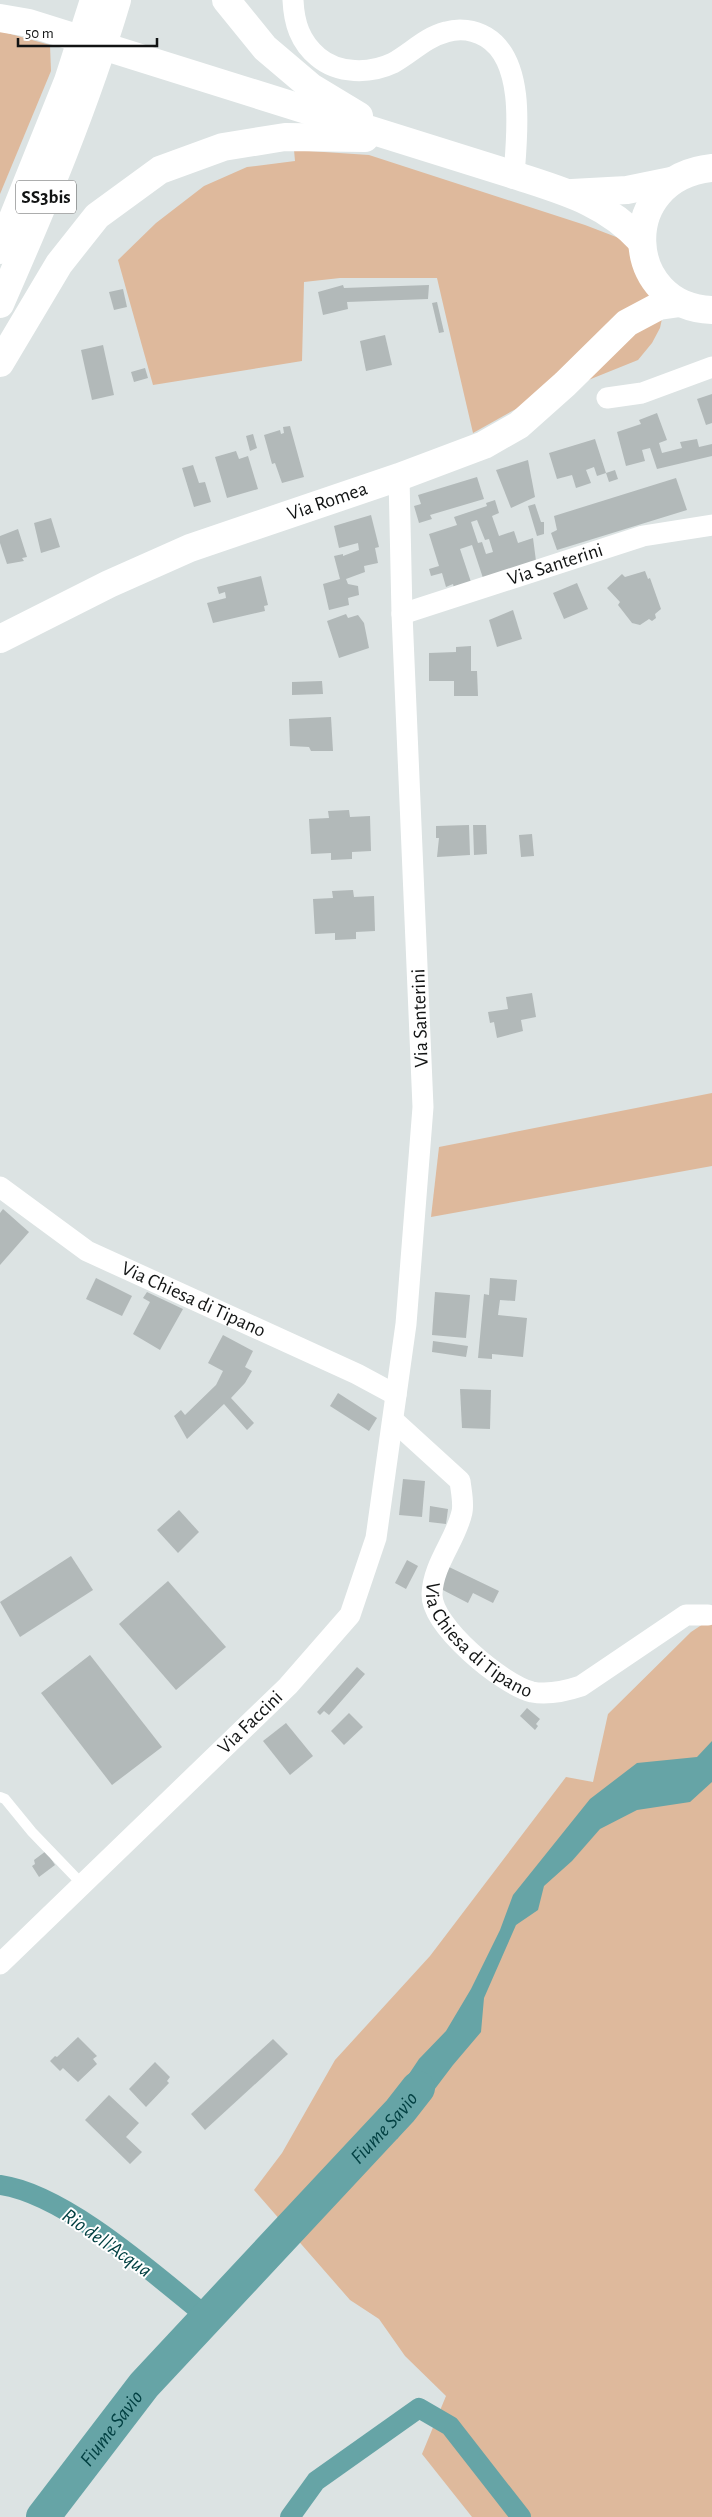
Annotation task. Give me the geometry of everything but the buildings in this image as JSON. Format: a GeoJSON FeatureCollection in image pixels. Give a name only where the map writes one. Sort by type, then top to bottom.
{"type":"FeatureCollection","features":[{"type":"Feature","properties":{"kind":"main road","name":"SS3bis"},"geometry":{"type":"LineString","coordinates":[[0,304],[37,220],[78,85],[94,0]]}},
{"type":"Feature","properties":{"kind":"main road","name":"SS3bis"},"geometry":{"type":"LineString","coordinates":[[0,250],[117,0]]}},
{"type":"Feature","properties":{"kind":"main road"},"geometry":{"type":"LineString","coordinates":[[226,0],[265,48],[311,87],[396,139]]}},
{"type":"Feature","properties":{"kind":"main road"},"geometry":{"type":"LineString","coordinates":[[0,18],[29,23],[571,193],[625,223],[644,253],[660,287],[680,302],[700,309],[712,310]]}},
{"type":"Feature","properties":{"kind":"main road"},"geometry":{"type":"LineString","coordinates":[[0,212],[30,139],[78,85]]}},
{"type":"Feature","properties":{"kind":"main road"},"geometry":{"type":"LineString","coordinates":[[0,363],[59,264],[97,216],[160,170],[223,147],[285,136],[396,139]]}},
{"type":"Feature","properties":{"kind":"main road","name":"Via Romea"},"geometry":{"type":"LineString","coordinates":[[627,323],[641,291],[644,218],[654,197],[671,181],[694,170],[712,168]]}},
{"type":"Feature","properties":{"kind":"main road"},"geometry":{"type":"LineString","coordinates":[[571,193],[627,190],[671,181]]}},
{"type":"Feature","properties":{"kind":"main road","name":"Via Romea"},"geometry":{"type":"LineString","coordinates":[[0,639],[109,584],[190,548],[484,446],[519,425],[565,384],[627,323],[659,306],[680,302]]}},
{"type":"Feature","properties":{"kind":"street"},"geometry":{"type":"LineString","coordinates":[[293,0],[293,13],[299,32],[308,48],[324,62],[347,70],[369,70],[392,63],[445,32],[462,30],[478,32],[493,41],[506,59],[513,83],[517,126],[514,176]]}},
{"type":"Feature","properties":{"kind":"street"},"geometry":{"type":"LineString","coordinates":[[607,398],[642,393],[712,367]]}},
{"type":"Feature","properties":{"kind":"street","name":"Via Santerini"},"geometry":{"type":"LineString","coordinates":[[393,1420],[406,1324],[423,1107],[402,614],[399,477]]}},
{"type":"Feature","properties":{"kind":"street","name":"Via Santerini"},"geometry":{"type":"LineString","coordinates":[[402,614],[643,536],[712,525]]}},
{"type":"Feature","properties":{"kind":"street","name":"Via Chiesa di Tipano"},"geometry":{"type":"LineString","coordinates":[[0,1187],[87,1251],[357,1374],[396,1395]]}},
{"type":"Feature","properties":{"kind":"street","name":"Via Chiesa di Tipano"},"geometry":{"type":"LineString","coordinates":[[393,1420],[460,1481],[463,1509],[456,1531],[436,1573],[432,1594],[438,1614],[443,1623],[474,1654],[508,1681],[531,1692],[565,1691],[581,1686],[686,1615],[708,1615]]}},
{"type":"Feature","properties":{"kind":"street","name":"Via Faccini"},"geometry":{"type":"LineString","coordinates":[[0,1964],[288,1686],[350,1616],[376,1538],[393,1420]]}},
{"type":"Feature","properties":{"kind":"lane"},"geometry":{"type":"LineString","coordinates":[[0,1797],[5,1799],[32,1832],[82,1884]]}},
{"type":"Feature","properties":{"kind":"shaded area"},"geometry":{"type":"Polygon","coordinates":[[[0,31],[50,45],[51,71],[0,194],[0,31]]]}},
{"type":"Feature","properties":{"kind":"shaded area"},"geometry":{"type":"Polygon","coordinates":[[[294,150],[369,155],[585,225],[624,240],[665,305],[660,328],[652,343],[638,360],[514,410],[473,433],[437,278],[340,278],[304,282],[302,361],[153,385],[118,260],[156,223],[204,186],[247,167],[295,161],[294,150]]]}},
{"type":"Feature","properties":{"kind":"shaded area"},"geometry":{"type":"Polygon","coordinates":[[[712,1093],[712,1166],[431,1217],[439,1147],[712,1093]]]}},
{"type":"Feature","properties":{"kind":"shaded area"},"geometry":{"type":"Polygon","coordinates":[[[712,1618],[712,2517],[472,2517],[422,2454],[446,2396],[405,2356],[379,2319],[350,2300],[254,2190],[282,2153],[335,2060],[430,1956],[566,1777],[593,1782],[608,1714],[691,1632],[712,1618]]]}},
{"type":"Feature","properties":{"kind":"water"},"geometry":{"type":"Polygon","coordinates":[[[712,1741],[712,1782],[690,1802],[637,1810],[600,1829],[572,1861],[544,1886],[538,1910],[516,1925],[484,1998],[481,2032],[453,2065],[397,2139],[378,2110],[393,2098],[419,2059],[446,2031],[471,1989],[500,1930],[513,1895],[590,1799],[637,1763],[697,1757],[712,1741]]]}},
{"type":"Feature","properties":{"kind":"waterway","name":"Fiume Savio"},"geometry":{"type":"LineString","coordinates":[[43,2517],[144,2385],[400,2111],[418,2088]]}},
{"type":"Feature","properties":{"kind":"waterway","name":"Rio dell'Acqua"},"geometry":{"type":"LineString","coordinates":[[0,2185],[25,2191],[52,2203],[80,2219],[135,2258],[206,2316]]}},
{"type":"Feature","properties":{"kind":"waterway"},"geometry":{"type":"LineString","coordinates":[[290,2517],[316,2481],[419,2408],[450,2426],[521,2517]]}}]}
